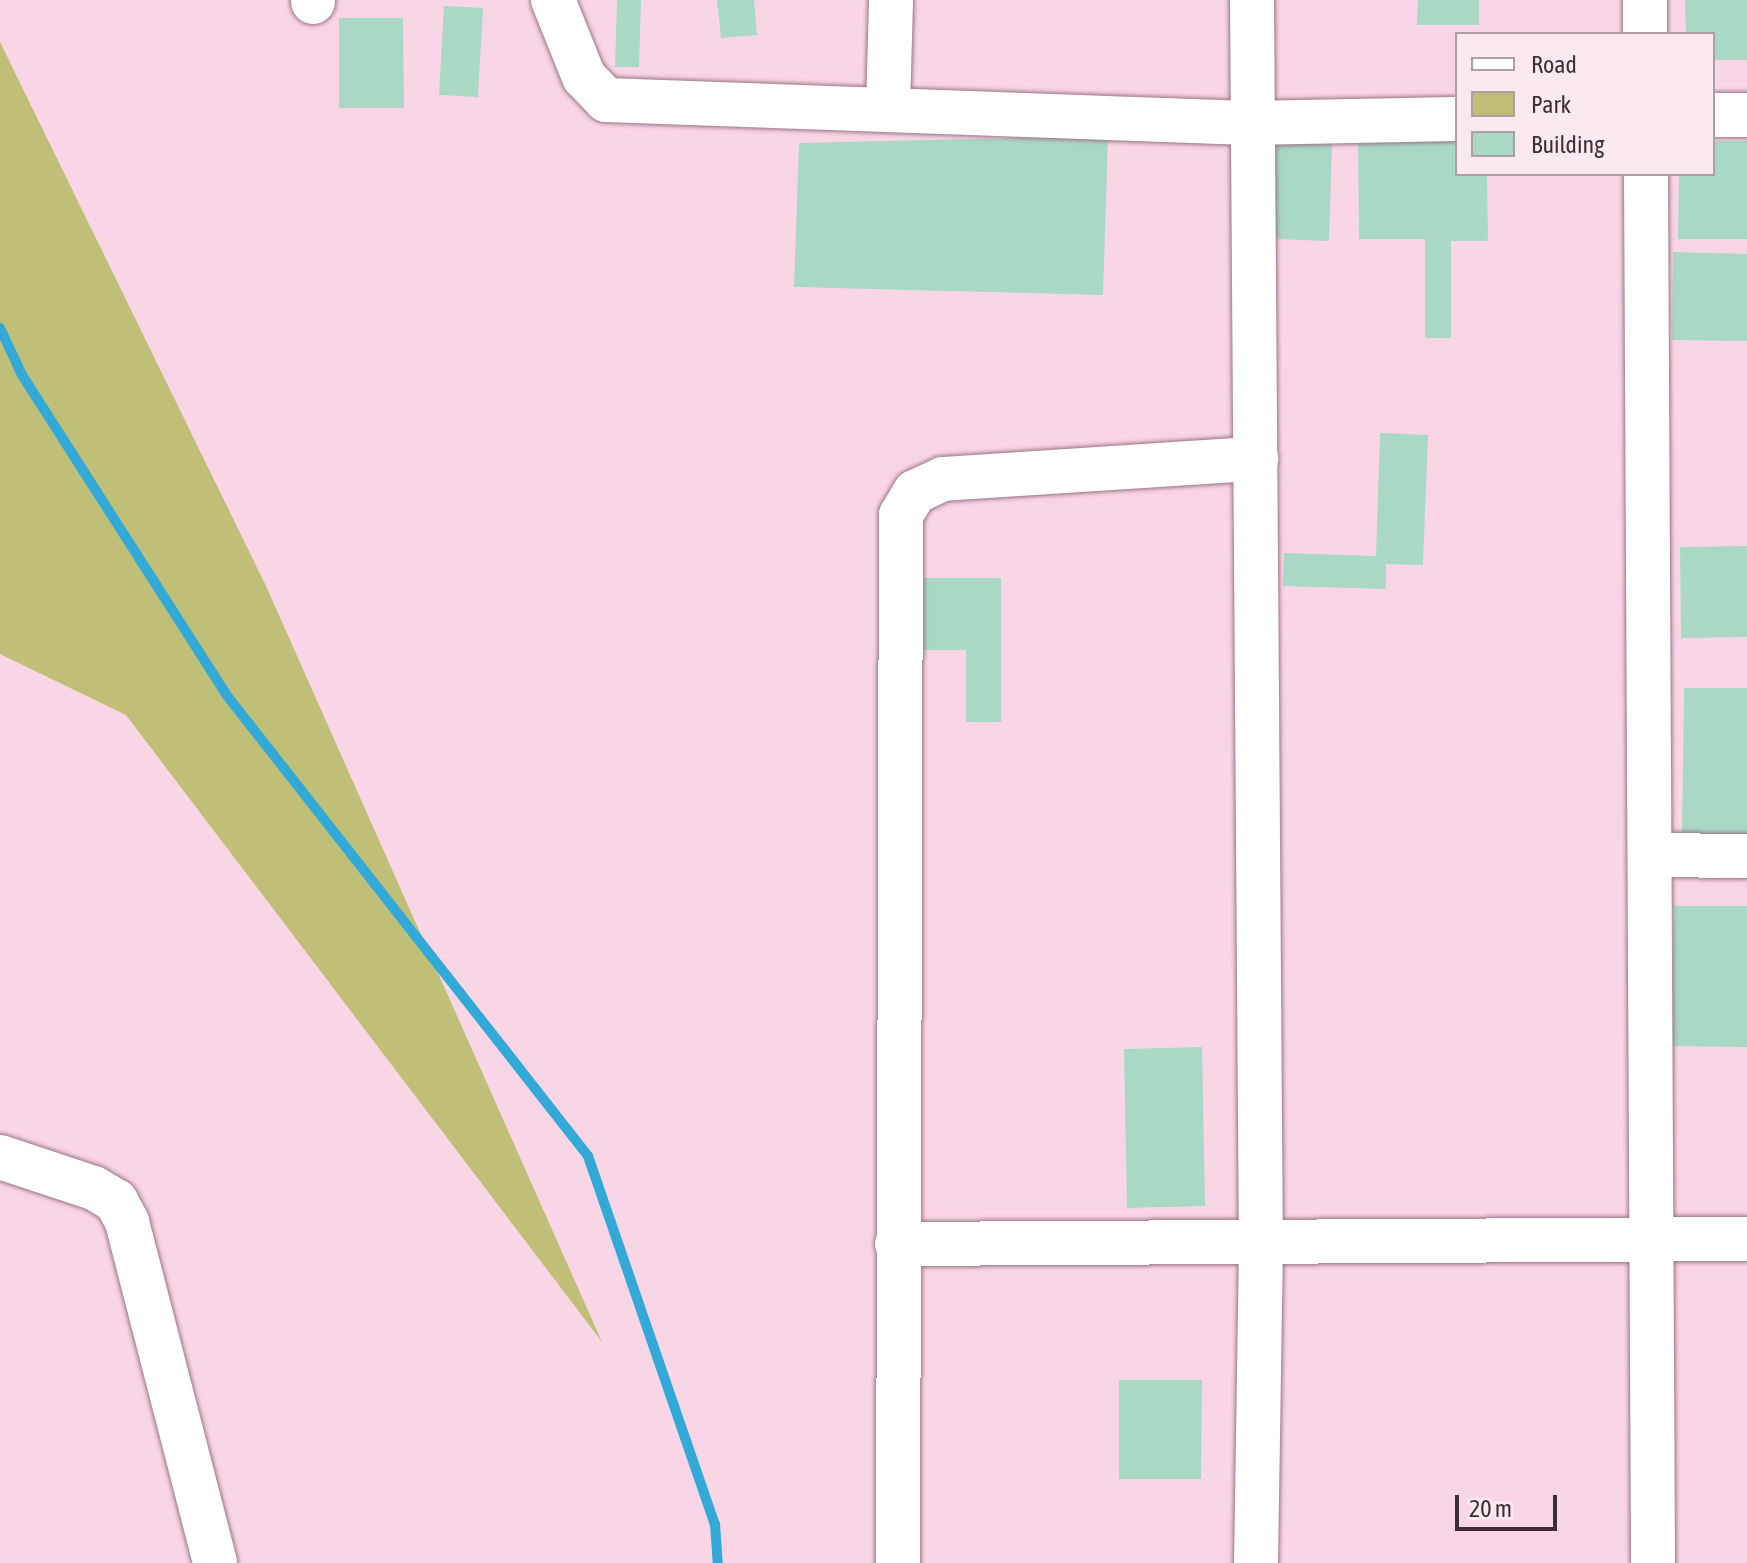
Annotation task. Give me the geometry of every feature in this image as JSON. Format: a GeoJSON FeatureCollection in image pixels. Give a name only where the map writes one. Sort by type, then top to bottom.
{"type":"FeatureCollection","features":[{"type":"Feature","properties":{"kind":"street"},"geometry":{"type":"LineString","coordinates":[[553,0],[584,77],[606,100],[1249,123],[1455,119]]}},
{"type":"Feature","properties":{"kind":"street"},"geometry":{"type":"LineString","coordinates":[[888,109],[891,0]]}},
{"type":"Feature","properties":{"kind":"street"},"geometry":{"type":"LineString","coordinates":[[1252,0],[1249,123],[1256,459],[1261,1245],[1256,1563]]}},
{"type":"Feature","properties":{"kind":"street"},"geometry":{"type":"LineString","coordinates":[[1645,0],[1645,32]]}},
{"type":"Feature","properties":{"kind":"street"},"geometry":{"type":"LineString","coordinates":[[1715,115],[1747,115]]}},
{"type":"Feature","properties":{"kind":"street"},"geometry":{"type":"LineString","coordinates":[[1646,176],[1653,1563]]}},
{"type":"Feature","properties":{"kind":"street"},"geometry":{"type":"LineString","coordinates":[[898,1563],[901,515],[915,492],[943,479],[1256,459]]}},
{"type":"Feature","properties":{"kind":"street"},"geometry":{"type":"LineString","coordinates":[[1651,855],[1747,856]]}},
{"type":"Feature","properties":{"kind":"street"},"geometry":{"type":"LineString","coordinates":[[0,1157],[94,1188],[116,1201],[127,1222],[215,1563]]}},
{"type":"Feature","properties":{"kind":"street"},"geometry":{"type":"LineString","coordinates":[[897,1244],[1261,1245],[1747,1239]]}},
{"type":"Feature","properties":{"kind":"green space"},"geometry":{"type":"Polygon","coordinates":[[[0,42],[266,586],[602,1342],[126,715],[0,654],[0,42]]]}},
{"type":"Feature","properties":{"kind":"building"},"geometry":{"type":"Polygon","coordinates":[[[617,0],[641,0],[639,67],[615,67],[617,0]]]}},
{"type":"Feature","properties":{"kind":"building"},"geometry":{"type":"Polygon","coordinates":[[[717,0],[754,0],[757,35],[721,38],[717,0]]]}},
{"type":"Feature","properties":{"kind":"building"},"geometry":{"type":"Polygon","coordinates":[[[1418,0],[1479,0],[1479,25],[1417,25],[1418,0]]]}},
{"type":"Feature","properties":{"kind":"building"},"geometry":{"type":"Polygon","coordinates":[[[1685,0],[1747,0],[1747,60],[1715,60],[1715,32],[1686,32],[1685,0]]]}},
{"type":"Feature","properties":{"kind":"building"},"geometry":{"type":"Polygon","coordinates":[[[444,6],[483,8],[478,97],[439,95],[444,6]]]}},
{"type":"Feature","properties":{"kind":"building"},"geometry":{"type":"Polygon","coordinates":[[[339,18],[403,18],[404,108],[339,108],[339,18]]]}},
{"type":"Feature","properties":{"kind":"building"},"geometry":{"type":"Polygon","coordinates":[[[1455,135],[1455,176],[1487,176],[1488,241],[1451,241],[1451,338],[1425,338],[1425,239],[1359,239],[1358,136],[1455,135]]]}},
{"type":"Feature","properties":{"kind":"building"},"geometry":{"type":"Polygon","coordinates":[[[1108,136],[1103,295],[794,287],[799,143],[1108,136]]]}},
{"type":"Feature","properties":{"kind":"building"},"geometry":{"type":"Polygon","coordinates":[[[1715,141],[1747,141],[1747,239],[1678,239],[1679,176],[1715,176],[1715,141]]]}},
{"type":"Feature","properties":{"kind":"building"},"geometry":{"type":"Polygon","coordinates":[[[1276,143],[1332,144],[1329,241],[1274,239],[1276,143]]]}},
{"type":"Feature","properties":{"kind":"building"},"geometry":{"type":"Polygon","coordinates":[[[1673,252],[1747,254],[1747,341],[1672,340],[1673,252]]]}},
{"type":"Feature","properties":{"kind":"building"},"geometry":{"type":"Polygon","coordinates":[[[1380,433],[1428,435],[1423,565],[1386,564],[1386,589],[1283,586],[1284,553],[1376,556],[1380,433]]]}},
{"type":"Feature","properties":{"kind":"building"},"geometry":{"type":"Polygon","coordinates":[[[1747,546],[1747,637],[1681,638],[1680,547],[1747,546]]]}},
{"type":"Feature","properties":{"kind":"building"},"geometry":{"type":"Polygon","coordinates":[[[914,578],[1001,578],[1001,722],[966,722],[966,650],[914,650],[914,578]]]}},
{"type":"Feature","properties":{"kind":"building"},"geometry":{"type":"Polygon","coordinates":[[[1684,688],[1747,688],[1747,836],[1682,835],[1684,688]]]}},
{"type":"Feature","properties":{"kind":"building"},"geometry":{"type":"Polygon","coordinates":[[[1674,906],[1747,906],[1747,1047],[1672,1046],[1674,906]]]}},
{"type":"Feature","properties":{"kind":"building"},"geometry":{"type":"Polygon","coordinates":[[[1202,1047],[1205,1206],[1127,1208],[1124,1049],[1202,1047]]]}},
{"type":"Feature","properties":{"kind":"building"},"geometry":{"type":"Polygon","coordinates":[[[1119,1380],[1202,1380],[1201,1479],[1119,1479],[1119,1380]]]}},
{"type":"Feature","properties":{"kind":"waterway"},"geometry":{"type":"LineString","coordinates":[[0,328],[22,375],[225,693],[588,1156],[715,1524],[718,1563]]}}]}
